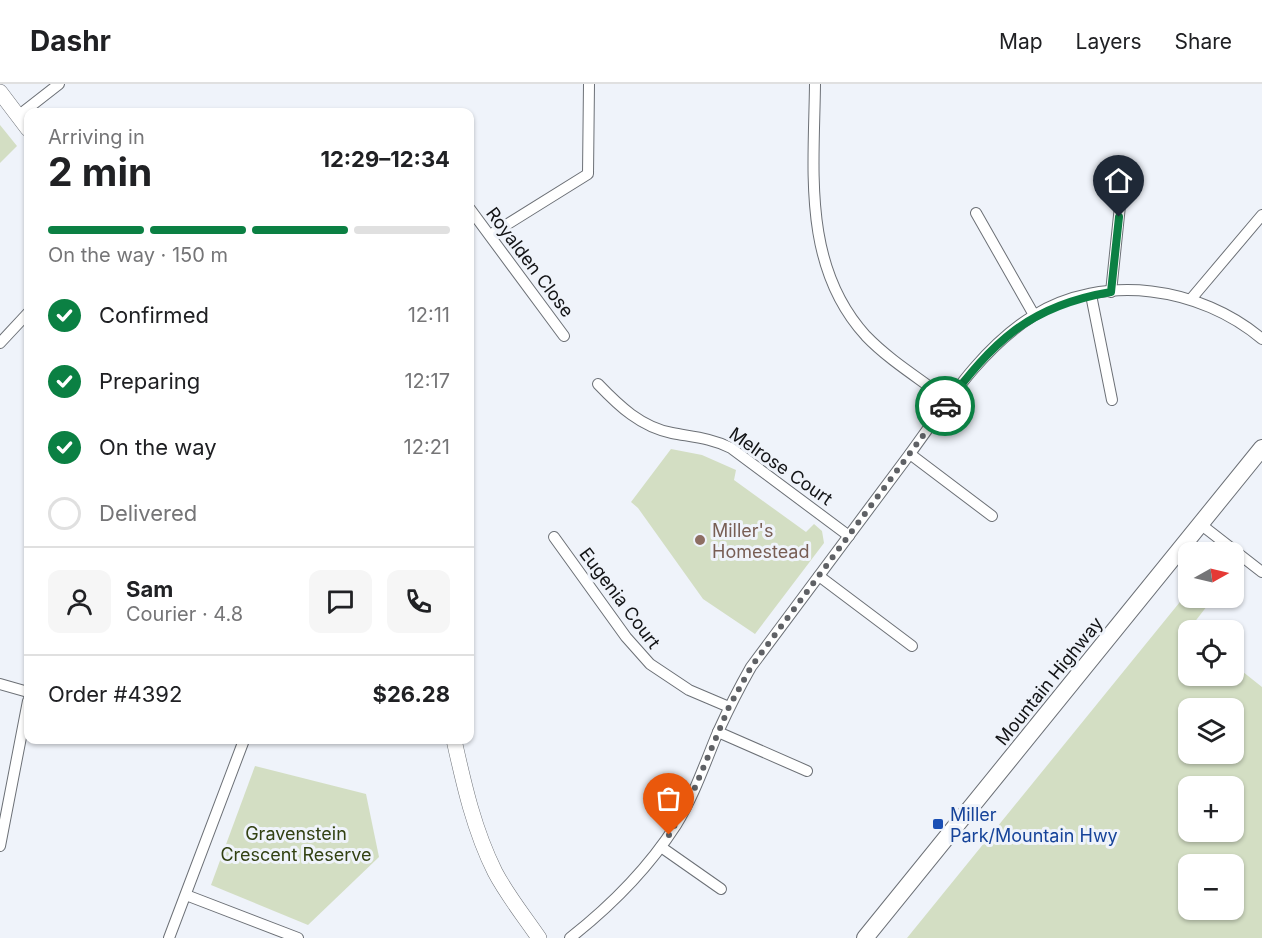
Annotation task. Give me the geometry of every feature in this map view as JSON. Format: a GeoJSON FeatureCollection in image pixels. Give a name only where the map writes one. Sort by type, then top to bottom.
{"type":"FeatureCollection","features":[{"type":"Feature","properties":{"kind":"main road"},"geometry":{"type":"LineString","coordinates":[[0,92],[24,124]]}},
{"type":"Feature","properties":{"kind":"main road","name":"Mountain Highway"},"geometry":{"type":"LineString","coordinates":[[865,938],[1104,647],[1199,523],[1262,448]]}},
{"type":"Feature","properties":{"kind":"main road"},"geometry":{"type":"LineString","coordinates":[[455,744],[471,815],[483,845],[496,873],[539,938]]}},
{"type":"Feature","properties":{"kind":"street"},"geometry":{"type":"LineString","coordinates":[[28,108],[59,84]]}},
{"type":"Feature","properties":{"kind":"street"},"geometry":{"type":"LineString","coordinates":[[489,235],[588,174],[589,84]]}},
{"type":"Feature","properties":{"kind":"street"},"geometry":{"type":"LineString","coordinates":[[815,84],[813,204],[824,262],[849,314],[867,337],[949,401]]}},
{"type":"Feature","properties":{"kind":"street"},"geometry":{"type":"LineString","coordinates":[[18,116],[24,111]]}},
{"type":"Feature","properties":{"kind":"street"},"geometry":{"type":"LineString","coordinates":[[1111,292],[1123,177]]}},
{"type":"Feature","properties":{"kind":"street"},"geometry":{"type":"LineString","coordinates":[[976,213],[1034,315]]}},
{"type":"Feature","properties":{"kind":"street","name":"Royalden Close"},"geometry":{"type":"LineString","coordinates":[[474,214],[564,336]]}},
{"type":"Feature","properties":{"kind":"street"},"geometry":{"type":"LineString","coordinates":[[1191,299],[1262,215]]}},
{"type":"Feature","properties":{"kind":"street"},"geometry":{"type":"LineString","coordinates":[[570,938],[607,909],[634,882],[661,847],[691,797],[729,707],[751,667],[949,401],[1005,336],[1034,315],[1069,301],[1111,292],[1152,290],[1191,299],[1220,311],[1262,339]]}},
{"type":"Feature","properties":{"kind":"street"},"geometry":{"type":"LineString","coordinates":[[1091,295],[1112,400]]}},
{"type":"Feature","properties":{"kind":"street"},"geometry":{"type":"LineString","coordinates":[[0,343],[24,318]]}},
{"type":"Feature","properties":{"kind":"street","name":"Melrose Court"},"geometry":{"type":"LineString","coordinates":[[598,384],[623,409],[650,426],[671,433],[714,439],[731,448],[784,485],[849,536]]}},
{"type":"Feature","properties":{"kind":"street"},"geometry":{"type":"LineString","coordinates":[[910,454],[992,516]]}},
{"type":"Feature","properties":{"kind":"street"},"geometry":{"type":"LineString","coordinates":[[1199,523],[1262,572]]}},
{"type":"Feature","properties":{"kind":"street","name":"Eugenia Court"},"geometry":{"type":"LineString","coordinates":[[554,537],[626,637],[650,664],[689,690],[729,707]]}},
{"type":"Feature","properties":{"kind":"street"},"geometry":{"type":"LineString","coordinates":[[819,576],[912,646]]}},
{"type":"Feature","properties":{"kind":"street"},"geometry":{"type":"LineString","coordinates":[[0,684],[24,691]]}},
{"type":"Feature","properties":{"kind":"street"},"geometry":{"type":"LineString","coordinates":[[0,846],[24,722]]}},
{"type":"Feature","properties":{"kind":"street"},"geometry":{"type":"LineString","coordinates":[[718,732],[807,771]]}},
{"type":"Feature","properties":{"kind":"street"},"geometry":{"type":"LineString","coordinates":[[169,938],[243,744]]}},
{"type":"Feature","properties":{"kind":"street"},"geometry":{"type":"LineString","coordinates":[[661,847],[721,889]]}},
{"type":"Feature","properties":{"kind":"street"},"geometry":{"type":"LineString","coordinates":[[186,895],[298,938]]}},
{"type":"Feature","properties":{"kind":"green space"},"geometry":{"type":"Polygon","coordinates":[[[0,125],[17,146],[0,163],[0,125]]]}},
{"type":"Feature","properties":{"kind":"green space"},"geometry":{"type":"Polygon","coordinates":[[[671,449],[702,455],[736,470],[734,480],[806,532],[814,524],[822,531],[824,543],[755,634],[703,599],[638,508],[631,502],[671,449]]]}},
{"type":"Feature","properties":{"kind":"green space"},"geometry":{"type":"Polygon","coordinates":[[[1178,604],[1178,608],[1205,608],[1196,620],[1178,620],[1178,686],[1244,686],[1244,673],[1262,687],[1262,938],[907,938],[1178,604]]]}},
{"type":"Feature","properties":{"kind":"green space","name":"Gravenstein Crescent Reserve"},"geometry":{"type":"Polygon","coordinates":[[[255,766],[366,794],[379,857],[308,925],[211,885],[255,766]]]}},
{"type":"Feature","properties":{"kind":"way so far"},"geometry":{"type":"LineString","coordinates":[[669,835],[691,797],[729,707],[751,667],[945,406]]}},
{"type":"Feature","properties":{"kind":"place","name":"Miller's Homestead"},"geometry":{"type":"Point","coordinates":[700,540]}},
{"type":"Feature","properties":{"kind":"place","name":"Miller Park/Mountain Hwy"},"geometry":{"type":"Point","coordinates":[938,824]}},
{"type":"Feature","properties":{"kind":"route"},"geometry":{"type":"LineString","coordinates":[[945,406],[973,370],[1005,336],[1034,315],[1069,301],[1111,292],[1119,217]]}}]}
